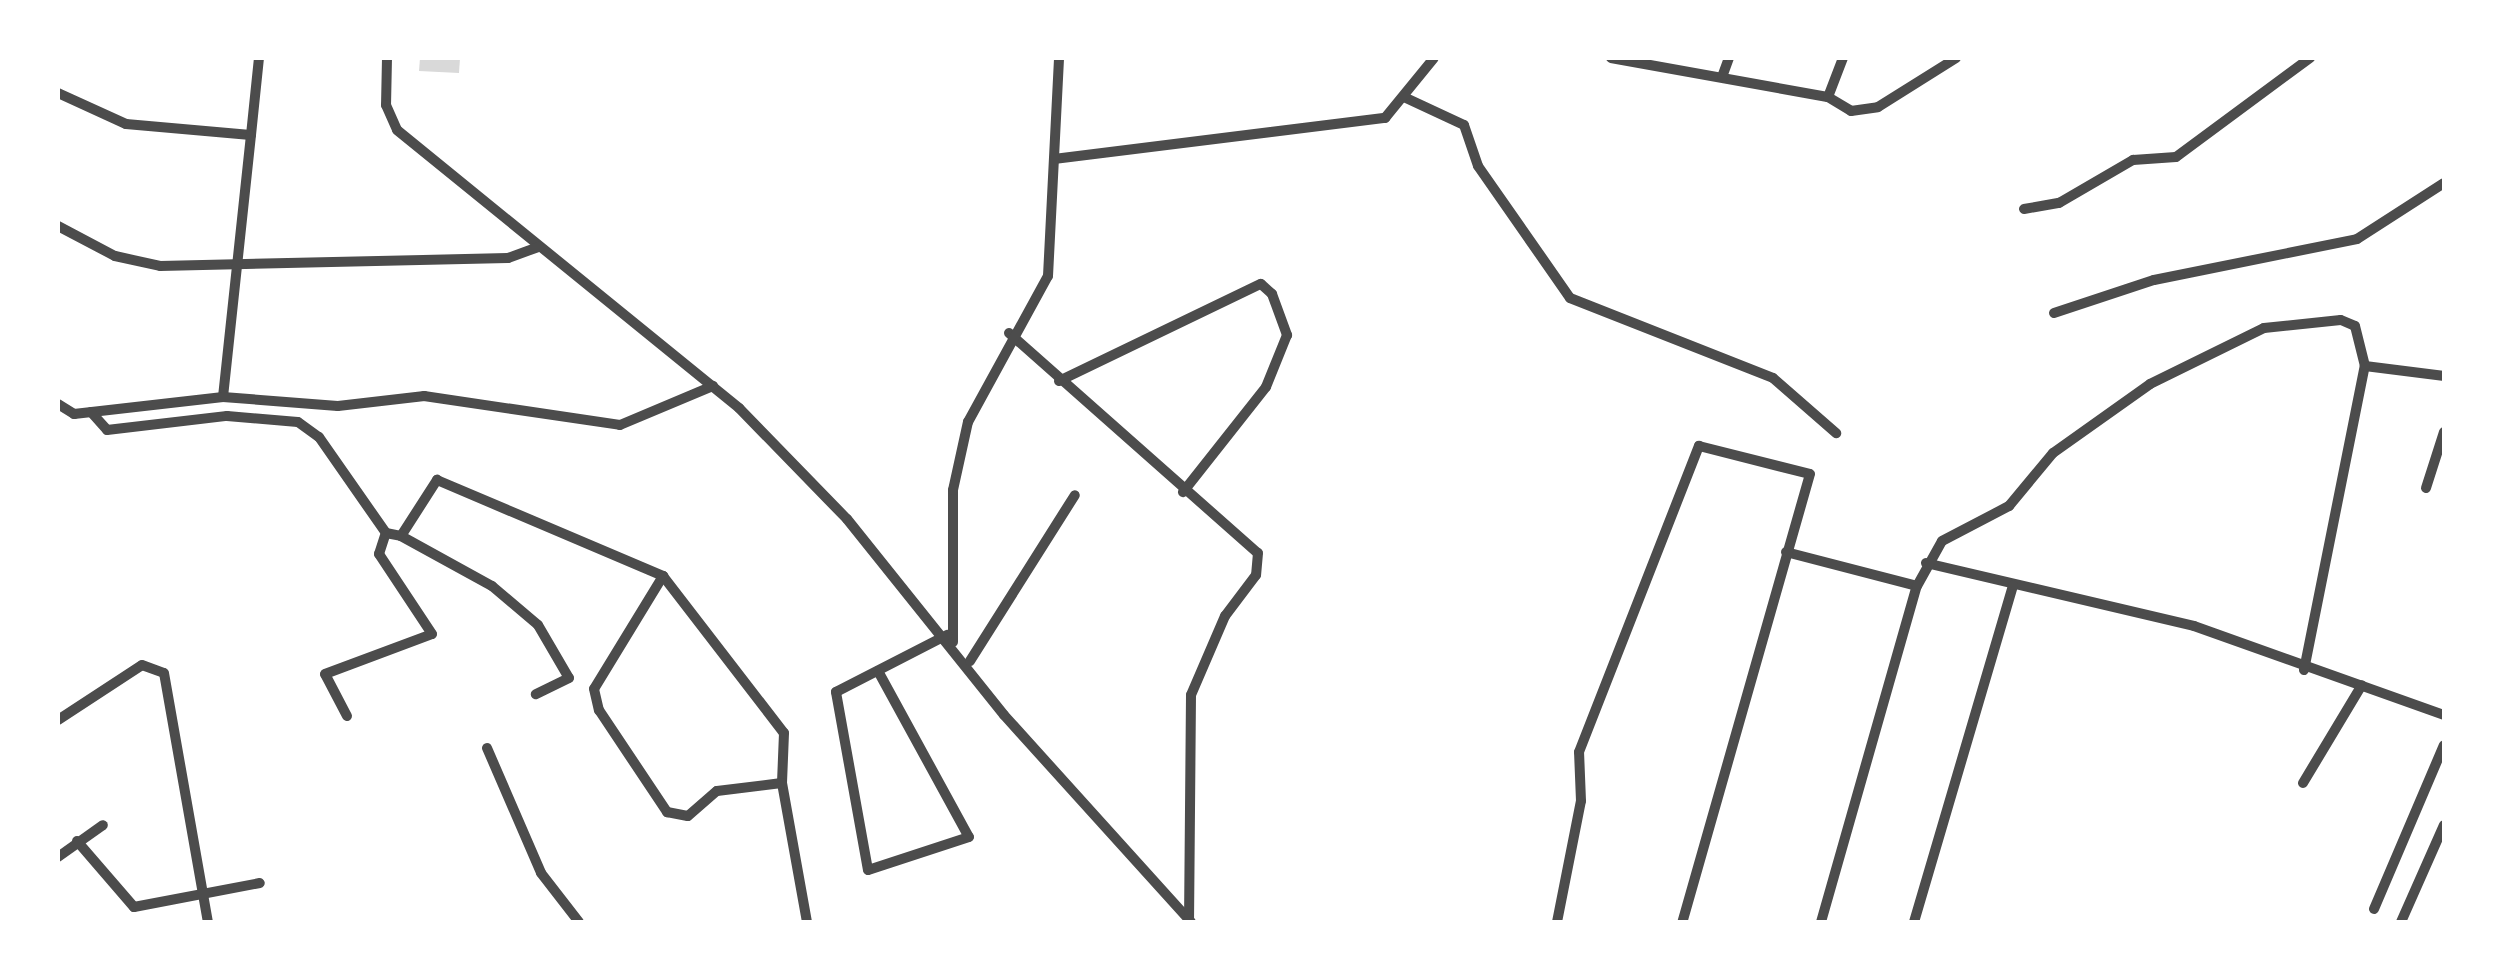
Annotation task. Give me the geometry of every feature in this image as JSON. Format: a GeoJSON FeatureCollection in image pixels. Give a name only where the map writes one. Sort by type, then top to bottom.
{"type":"FeatureCollection","features":[{"type":"Feature","properties":{"kind":"street"},"geometry":{"type":"LineString","coordinates":[[223,397],[259,58]]}},
{"type":"Feature","properties":{"kind":"street"},"geometry":{"type":"LineString","coordinates":[[387,58],[386,105],[396,130],[712,386],[847,518],[970,661],[1004,715],[1190,921]]}},
{"type":"Feature","properties":{"kind":"street"},"geometry":{"type":"LineString","coordinates":[[950,638],[953,490],[968,422],[1009,333],[1044,292],[1059,58]]}},
{"type":"Feature","properties":{"kind":"street"},"geometry":{"type":"LineString","coordinates":[[1054,159],[1385,118],[1406,98],[1434,58]]}},
{"type":"Feature","properties":{"kind":"street"},"geometry":{"type":"LineString","coordinates":[[1613,58],[1828,97],[1851,111],[1878,107],[1956,58]]}},
{"type":"Feature","properties":{"kind":"street"},"geometry":{"type":"LineString","coordinates":[[1722,77],[1729,58]]}},
{"type":"Feature","properties":{"kind":"street"},"geometry":{"type":"LineString","coordinates":[[1828,97],[1843,58]]}},
{"type":"Feature","properties":{"kind":"street"},"geometry":{"type":"LineString","coordinates":[[2024,208],[2059,203],[2134,160],[2176,158],[2310,58]]}},
{"type":"Feature","properties":{"kind":"street"},"geometry":{"type":"LineString","coordinates":[[58,93],[126,124],[251,135]]}},
{"type":"Feature","properties":{"kind":"street"},"geometry":{"type":"LineString","coordinates":[[1406,98],[1464,126],[1478,166],[1570,298],[1774,378],[1836,432]]}},
{"type":"Feature","properties":{"kind":"street"},"geometry":{"type":"LineString","coordinates":[[2054,314],[2154,280],[2358,239],[2444,183]]}},
{"type":"Feature","properties":{"kind":"street"},"geometry":{"type":"LineString","coordinates":[[58,226],[145,263],[508,258],[539,248]]}},
{"type":"Feature","properties":{"kind":"street"},"geometry":{"type":"LineString","coordinates":[[1059,381],[1261,284],[1272,294],[1287,335],[1266,388],[1182,492]]}},
{"type":"Feature","properties":{"kind":"street"},"geometry":{"type":"LineString","coordinates":[[1821,922],[1916,586],[1942,541],[2009,506],[2053,453],[2134,396],[2264,328],[2341,320],[2355,326],[2365,366],[2304,670]]}},
{"type":"Feature","properties":{"kind":"street"},"geometry":{"type":"LineString","coordinates":[[1009,333],[1260,562],[1197,668],[1191,695],[1190,921]]}},
{"type":"Feature","properties":{"kind":"street"},"geometry":{"type":"LineString","coordinates":[[2365,366],[2444,376]]}},
{"type":"Feature","properties":{"kind":"street"},"geometry":{"type":"LineString","coordinates":[[58,404],[91,412],[223,397],[338,406],[474,400],[620,425],[641,424],[712,386]]}},
{"type":"Feature","properties":{"kind":"street"},"geometry":{"type":"LineString","coordinates":[[91,412],[107,430],[227,416],[298,422],[318,436],[386,533],[401,536],[492,586],[538,626],[569,678],[536,694]]}},
{"type":"Feature","properties":{"kind":"street"},"geometry":{"type":"LineString","coordinates":[[2426,488],[2444,432]]}},
{"type":"Feature","properties":{"kind":"street"},"geometry":{"type":"LineString","coordinates":[[1557,922],[1581,801],[1579,752],[1699,446],[1810,474],[1682,922]]}},
{"type":"Feature","properties":{"kind":"street"},"geometry":{"type":"LineString","coordinates":[[401,536],[437,480],[663,576],[784,733],[782,784],[807,922]]}},
{"type":"Feature","properties":{"kind":"street"},"geometry":{"type":"LineString","coordinates":[[970,661],[1075,495]]}},
{"type":"Feature","properties":{"kind":"street"},"geometry":{"type":"LineString","coordinates":[[347,716],[326,674],[432,634],[378,554],[386,533]]}},
{"type":"Feature","properties":{"kind":"street"},"geometry":{"type":"LineString","coordinates":[[1786,552],[1916,586]]}},
{"type":"Feature","properties":{"kind":"street"},"geometry":{"type":"LineString","coordinates":[[1926,563],[2194,626],[2304,670],[2362,685],[2444,715]]}},
{"type":"Feature","properties":{"kind":"street"},"geometry":{"type":"LineString","coordinates":[[663,576],[594,689],[598,710],[667,812],[688,816],[717,791],[782,784]]}},
{"type":"Feature","properties":{"kind":"street"},"geometry":{"type":"LineString","coordinates":[[1914,922],[2013,586]]}},
{"type":"Feature","properties":{"kind":"street"},"geometry":{"type":"LineString","coordinates":[[878,671],[970,838],[868,870],[836,692],[878,671],[950,638]]}},
{"type":"Feature","properties":{"kind":"street"},"geometry":{"type":"LineString","coordinates":[[58,720],[142,666],[164,673],[208,922]]}},
{"type":"Feature","properties":{"kind":"street"},"geometry":{"type":"LineString","coordinates":[[2304,783],[2362,685]]}},
{"type":"Feature","properties":{"kind":"street"},"geometry":{"type":"LineString","coordinates":[[2374,909],[2444,745]]}},
{"type":"Feature","properties":{"kind":"street"},"geometry":{"type":"LineString","coordinates":[[488,748],[541,873],[578,922]]}},
{"type":"Feature","properties":{"kind":"street"},"geometry":{"type":"LineString","coordinates":[[58,857],[103,825]]}},
{"type":"Feature","properties":{"kind":"street"},"geometry":{"type":"LineString","coordinates":[[2401,922],[2444,826]]}},
{"type":"Feature","properties":{"kind":"street"},"geometry":{"type":"LineString","coordinates":[[78,841],[134,907],[260,883]]}},
{"type":"Feature","properties":{"kind":"shaded area"},"geometry":{"type":"Polygon","coordinates":[[[420,58],[460,58],[459,73],[419,71],[420,58]]]}}]}
